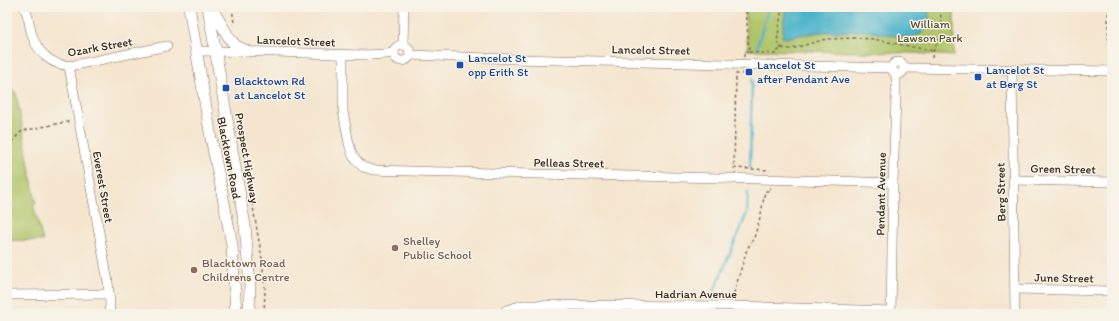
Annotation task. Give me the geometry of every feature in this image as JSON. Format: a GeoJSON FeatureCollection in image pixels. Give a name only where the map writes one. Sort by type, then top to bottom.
{"type":"FeatureCollection","features":[{"type":"Feature","properties":{"kind":"main road","name":"Blacktown Road"},"geometry":{"type":"LineString","coordinates":[[189,7],[211,138],[232,245],[236,314]]}},
{"type":"Feature","properties":{"kind":"main road","name":"Prospect Highway"},"geometry":{"type":"LineString","coordinates":[[209,7],[215,51],[245,226],[250,285],[249,314]]}},
{"type":"Feature","properties":{"kind":"main road"},"geometry":{"type":"LineString","coordinates":[[209,7],[236,46],[247,51]]}},
{"type":"Feature","properties":{"kind":"street","name":"Ozark Street"},"geometry":{"type":"LineString","coordinates":[[24,7],[32,34],[39,50],[45,56],[58,64],[69,66],[167,46]]}},
{"type":"Feature","properties":{"kind":"street"},"geometry":{"type":"LineString","coordinates":[[403,44],[404,7]]}},
{"type":"Feature","properties":{"kind":"street"},"geometry":{"type":"LineString","coordinates":[[403,44],[408,47],[411,52],[407,60],[400,61],[395,57],[394,50],[403,44]]}},
{"type":"Feature","properties":{"kind":"street","name":"Lancelot Street"},"geometry":{"type":"LineString","coordinates":[[196,51],[247,51],[344,55],[382,55],[394,53]]}},
{"type":"Feature","properties":{"kind":"street","name":"Pelleas Street"},"geometry":{"type":"LineString","coordinates":[[344,55],[343,111],[349,144],[352,156],[363,167],[368,169],[434,172],[893,182]]}},
{"type":"Feature","properties":{"kind":"street","name":"Lancelot Street"},"geometry":{"type":"LineString","coordinates":[[410,55],[894,71],[895,63],[899,63],[902,64],[904,68],[1012,70]]}},
{"type":"Feature","properties":{"kind":"street","name":"Everest Street"},"geometry":{"type":"LineString","coordinates":[[69,66],[92,190],[109,294],[109,314]]}},
{"type":"Feature","properties":{"kind":"street"},"geometry":{"type":"LineString","coordinates":[[1012,70],[1112,71]]}},
{"type":"Feature","properties":{"kind":"street","name":"Berg Street"},"geometry":{"type":"LineString","coordinates":[[1012,70],[1015,314]]}},
{"type":"Feature","properties":{"kind":"street","name":"Pendant Avenue"},"geometry":{"type":"LineString","coordinates":[[891,312],[896,97],[894,71]]}},
{"type":"Feature","properties":{"kind":"street","name":"Green Street"},"geometry":{"type":"LineString","coordinates":[[1013,180],[1112,182]]}},
{"type":"Feature","properties":{"kind":"street","name":"June Street"},"geometry":{"type":"LineString","coordinates":[[1015,289],[1112,291]]}},
{"type":"Feature","properties":{"kind":"street"},"geometry":{"type":"LineString","coordinates":[[7,295],[109,294]]}},
{"type":"Feature","properties":{"kind":"street","name":"Hadrian Avenue"},"geometry":{"type":"LineString","coordinates":[[504,314],[506,310],[523,305],[611,310],[736,306],[791,311],[891,312]]}},
{"type":"Feature","properties":{"kind":"path"},"geometry":{"type":"LineString","coordinates":[[230,29],[234,23],[232,7]]}},
{"type":"Feature","properties":{"kind":"path"},"geometry":{"type":"LineString","coordinates":[[746,7],[749,52]]}},
{"type":"Feature","properties":{"kind":"path"},"geometry":{"type":"LineString","coordinates":[[744,52],[776,54],[782,47],[777,42],[782,7]]}},
{"type":"Feature","properties":{"kind":"path"},"geometry":{"type":"LineString","coordinates":[[932,58],[933,51],[941,32],[940,7]]}},
{"type":"Feature","properties":{"kind":"path"},"geometry":{"type":"LineString","coordinates":[[1107,7],[1108,61]]}},
{"type":"Feature","properties":{"kind":"path"},"geometry":{"type":"LineString","coordinates":[[780,48],[791,49],[826,39],[855,38],[933,51]]}},
{"type":"Feature","properties":{"kind":"path"},"geometry":{"type":"LineString","coordinates":[[742,74],[736,74],[734,168],[769,170]]}},
{"type":"Feature","properties":{"kind":"path"},"geometry":{"type":"LineString","coordinates":[[7,146],[22,132],[78,120]]}},
{"type":"Feature","properties":{"kind":"path"},"geometry":{"type":"LineString","coordinates":[[738,297],[733,296],[747,249],[754,238],[761,214],[765,191],[770,191]]}},
{"type":"Feature","properties":{"kind":"green space","name":"William Lawson Park"},"geometry":{"type":"Polygon","coordinates":[[[744,7],[954,7],[954,56],[912,53],[748,50],[744,7]]]}},
{"type":"Feature","properties":{"kind":"green space"},"geometry":{"type":"Polygon","coordinates":[[[7,84],[16,93],[36,204],[33,204],[43,241],[7,240],[7,84]]]}},
{"type":"Feature","properties":{"kind":"water"},"geometry":{"type":"Polygon","coordinates":[[[786,7],[928,7],[929,21],[926,29],[919,35],[910,37],[900,37],[862,31],[821,32],[786,38],[782,37],[786,7]]]}},
{"type":"Feature","properties":{"kind":"waterway"},"geometry":{"type":"LineString","coordinates":[[757,47],[769,7]]}},
{"type":"Feature","properties":{"kind":"waterway"},"geometry":{"type":"LineString","coordinates":[[750,167],[752,80]]}},
{"type":"Feature","properties":{"kind":"waterway"},"geometry":{"type":"LineString","coordinates":[[714,291],[747,213],[748,192]]}},
{"type":"Feature","properties":{"kind":"place","name":"Lancelot St opp Erith St"},"geometry":{"type":"Point","coordinates":[460,65]}},
{"type":"Feature","properties":{"kind":"place","name":"Lancelot St after Pendant Ave"},"geometry":{"type":"Point","coordinates":[749,72]}},
{"type":"Feature","properties":{"kind":"place","name":"Lancelot St at Berg St"},"geometry":{"type":"Point","coordinates":[978,77]}},
{"type":"Feature","properties":{"kind":"place","name":"Blacktown Rd at Lancelot St"},"geometry":{"type":"Point","coordinates":[226,88]}},
{"type":"Feature","properties":{"kind":"place","name":"Shelley Public School"},"geometry":{"type":"Point","coordinates":[395,248]}},
{"type":"Feature","properties":{"kind":"place","name":"Blacktown Road Childrens Centre"},"geometry":{"type":"Point","coordinates":[194,270]}}]}
